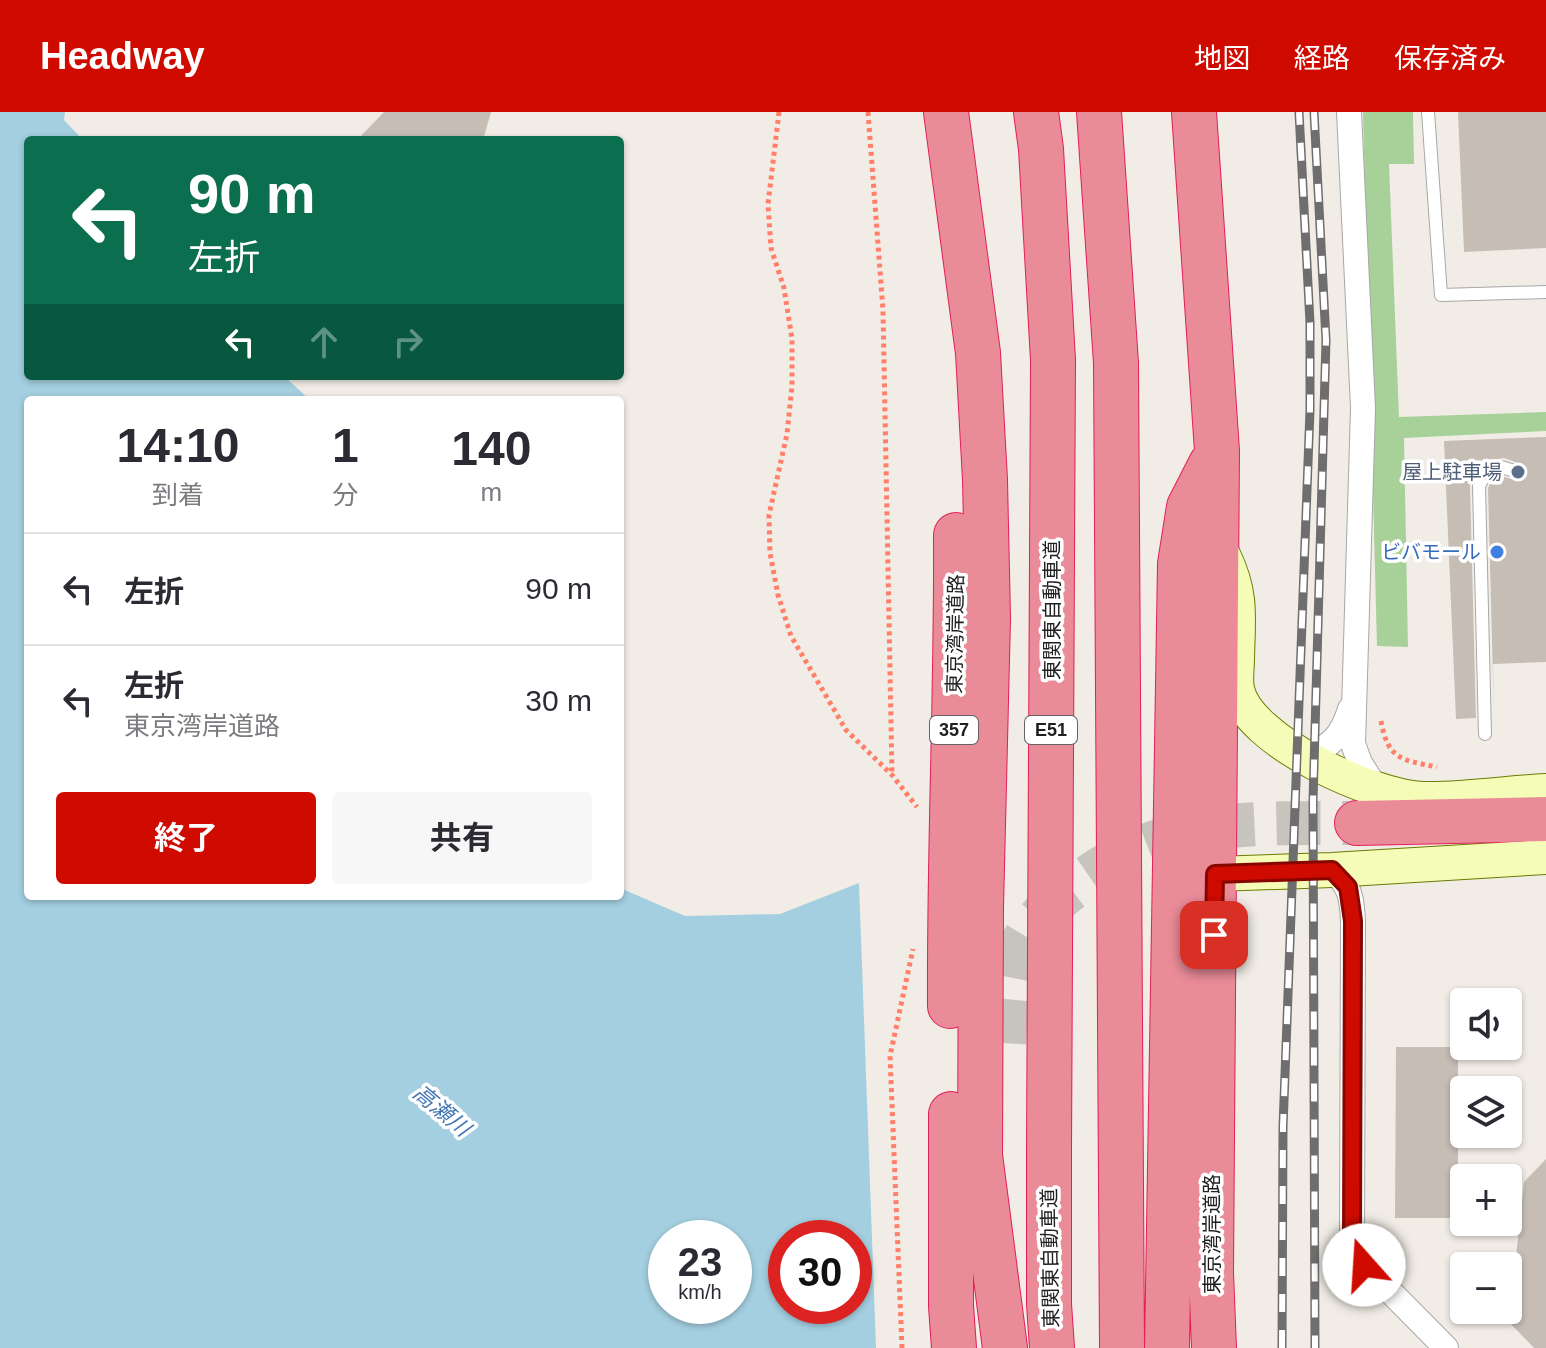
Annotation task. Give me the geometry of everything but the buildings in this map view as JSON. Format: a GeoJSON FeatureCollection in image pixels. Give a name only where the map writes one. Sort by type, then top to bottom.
{"type":"FeatureCollection","features":[{"type":"Feature","properties":{"kind":"highway","name":"東京湾岸道路"},"geometry":{"type":"LineString","coordinates":[[935,112],[955,422],[957,636],[949,899],[951,1306],[954,1348]]}},
{"type":"Feature","properties":{"kind":"highway"},"geometry":{"type":"LineString","coordinates":[[946,112],[978,353],[985,480],[988,618],[980,968],[980,1155],[1005,1346]]}},
{"type":"Feature","properties":{"kind":"highway","name":"東関東自動車道"},"geometry":{"type":"LineString","coordinates":[[1036,112],[1041,149],[1053,360],[1049,1150],[1052,1348]]}},
{"type":"Feature","properties":{"kind":"highway"},"geometry":{"type":"LineString","coordinates":[[1099,112],[1116,363],[1122,1348]]}},
{"type":"Feature","properties":{"kind":"highway","name":"東京湾岸道路"},"geometry":{"type":"LineString","coordinates":[[1194,112],[1217,451],[1211,1273],[1214,1348]]}},
{"type":"Feature","properties":{"kind":"highway"},"geometry":{"type":"LineString","coordinates":[[1167,1348],[1180,564],[1189,507],[1217,451]]}},
{"type":"Feature","properties":{"kind":"highway"},"geometry":{"type":"LineString","coordinates":[[1366,805],[1546,819]]}},
{"type":"Feature","properties":{"kind":"highway"},"geometry":{"type":"LineString","coordinates":[[1174,960],[1181,900],[1196,881],[1215,874]]}},
{"type":"Feature","properties":{"kind":"highway"},"geometry":{"type":"LineString","coordinates":[[1004,1043],[1000,1154],[1005,1346]]}},
{"type":"Feature","properties":{"kind":"street"},"geometry":{"type":"LineString","coordinates":[[1349,112],[1363,408],[1353,744],[1360,763],[1366,805]]}},
{"type":"Feature","properties":{"kind":"street"},"geometry":{"type":"LineString","coordinates":[[1218,546],[1235,580],[1239,602],[1237,688],[1245,710],[1304,759],[1366,805],[1404,797],[1425,799],[1546,791]]}},
{"type":"Feature","properties":{"kind":"street"},"geometry":{"type":"LineString","coordinates":[[1304,759],[1326,748],[1344,729],[1356,675]]}},
{"type":"Feature","properties":{"kind":"street"},"geometry":{"type":"LineString","coordinates":[[1215,874],[1546,857]]}},
{"type":"Feature","properties":{"kind":"street"},"geometry":{"type":"LineString","coordinates":[[1353,921],[1363,889],[1370,879],[1398,865]]}},
{"type":"Feature","properties":{"kind":"street"},"geometry":{"type":"LineString","coordinates":[[1332,870],[1348,887],[1353,921],[1352,1241],[1355,1254],[1446,1348]]}},
{"type":"Feature","properties":{"kind":"lane"},"geometry":{"type":"LineString","coordinates":[[1428,112],[1441,295],[1546,292]]}},
{"type":"Feature","properties":{"kind":"lane"},"geometry":{"type":"LineString","coordinates":[[1485,734],[1479,486],[1487,470],[1501,467],[1518,472]]}},
{"type":"Feature","properties":{"kind":"path"},"geometry":{"type":"LineString","coordinates":[[779,112],[768,204],[771,248],[784,288],[792,339],[792,386],[787,434],[769,515],[770,553],[778,595],[791,636],[846,730],[892,775],[918,809]]}},
{"type":"Feature","properties":{"kind":"path"},"geometry":{"type":"LineString","coordinates":[[868,112],[883,310],[892,775]]}},
{"type":"Feature","properties":{"kind":"path"},"geometry":{"type":"LineString","coordinates":[[1380,717],[1385,743],[1403,760],[1447,768]]}},
{"type":"Feature","properties":{"kind":"path"},"geometry":{"type":"LineString","coordinates":[[902,1348],[890,1056],[915,938]]}},
{"type":"Feature","properties":{"kind":"green space"},"geometry":{"type":"Polygon","coordinates":[[[1363,112],[1413,112],[1414,164],[1389,164],[1399,417],[1546,412],[1546,431],[1404,438],[1408,647],[1377,646],[1363,112]]]}},
{"type":"Feature","properties":{"kind":"water","name":"高瀬川"},"geometry":{"type":"Polygon","coordinates":[[[0,112],[65,112],[64,120],[79,136],[24,136],[24,380],[288,380],[306,396],[24,396],[24,900],[624,900],[624,890],[685,916],[780,914],[859,883],[871,1220],[768,1220],[768,1324],[872,1324],[872,1239],[876,1348],[0,1348],[0,112]]]}},
{"type":"Feature","properties":{"kind":"tunnel"},"geometry":{"type":"LineString","coordinates":[[1004,1043],[1009,982],[1025,937],[1055,902],[1082,881],[1116,860],[1181,834],[1247,825],[1357,823]]}},
{"type":"Feature","properties":{"kind":"railway"},"geometry":{"type":"LineString","coordinates":[[1282,1348],[1283,1127],[1310,410],[1310,323],[1299,112]]}},
{"type":"Feature","properties":{"kind":"railway"},"geometry":{"type":"LineString","coordinates":[[1314,112],[1326,340],[1313,801],[1315,1348]]}},
{"type":"Feature","properties":{"kind":"place","name":"屋上駐車場"},"geometry":{"type":"Point","coordinates":[1518,472]}},
{"type":"Feature","properties":{"kind":"place","name":"ビバモール"},"geometry":{"type":"Point","coordinates":[1497,552]}},
{"type":"Feature","properties":{"kind":"route"},"geometry":{"type":"LineString","coordinates":[[1214,935],[1215,874],[1332,870],[1348,887],[1353,921],[1352,1241],[1355,1254],[1364,1265]]}}]}
